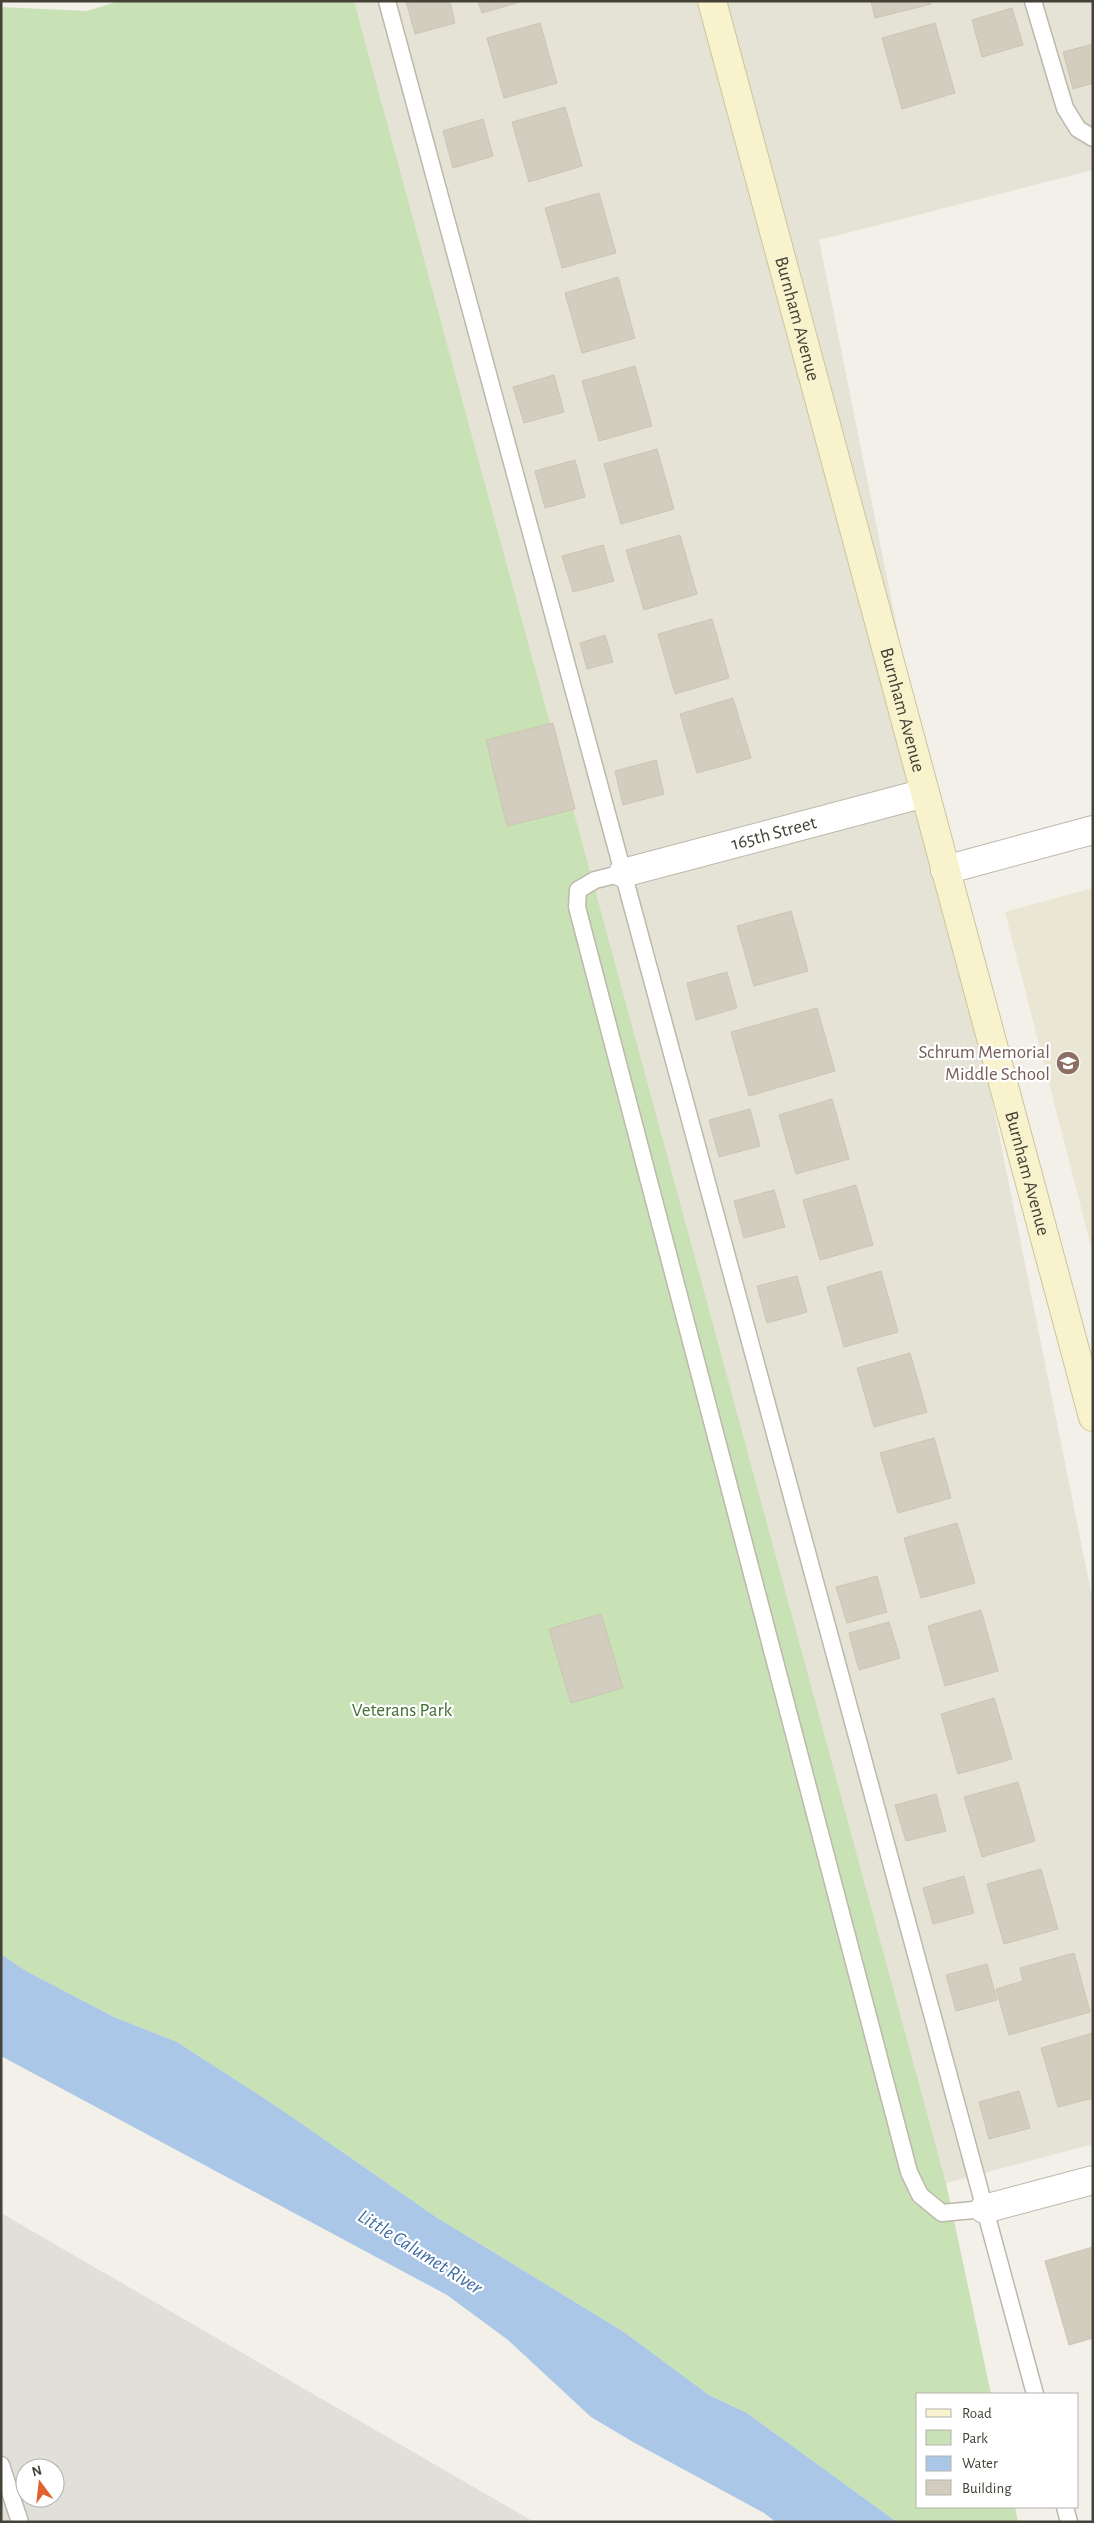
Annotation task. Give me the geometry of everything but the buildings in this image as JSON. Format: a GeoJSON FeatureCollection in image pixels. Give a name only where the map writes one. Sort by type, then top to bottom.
{"type":"FeatureCollection","features":[{"type":"Feature","properties":{"kind":"main road","name":"Burnham Avenue"},"geometry":{"type":"LineString","coordinates":[[712,1],[1093,1417]]}},
{"type":"Feature","properties":{"kind":"street","name":"165th Street"},"geometry":{"type":"LineString","coordinates":[[623,873],[925,793]]}},
{"type":"Feature","properties":{"kind":"street"},"geometry":{"type":"LineString","coordinates":[[946,870],[1093,830]]}},
{"type":"Feature","properties":{"kind":"street"},"geometry":{"type":"LineString","coordinates":[[984,2209],[1093,2180]]}},
{"type":"Feature","properties":{"kind":"lane"},"geometry":{"type":"LineString","coordinates":[[387,1],[1034,2393]]}},
{"type":"Feature","properties":{"kind":"lane"},"geometry":{"type":"LineString","coordinates":[[1033,1],[1065,108],[1078,129],[1093,138]]}},
{"type":"Feature","properties":{"kind":"lane"},"geometry":{"type":"LineString","coordinates":[[623,873],[595,880],[578,890],[577,907],[909,2172],[920,2195],[942,2213],[984,2209]]}},
{"type":"Feature","properties":{"kind":"lane"},"geometry":{"type":"LineString","coordinates":[[1,2465],[20,2522]]}},
{"type":"Feature","properties":{"kind":"lane"},"geometry":{"type":"LineString","coordinates":[[1065,2508],[1069,2522]]}},
{"type":"Feature","properties":{"kind":"shaded area"},"geometry":{"type":"Polygon","coordinates":[[[354,1],[1093,1],[1093,170],[819,240],[1093,1602],[1093,2144],[946,2183],[354,1]]]}},
{"type":"Feature","properties":{"kind":"shaded area","name":"Schrum Memorial Middle School"},"geometry":{"type":"Polygon","coordinates":[[[1093,888],[1093,1254],[1005,912],[1093,888]]]}},
{"type":"Feature","properties":{"kind":"shaded area"},"geometry":{"type":"Polygon","coordinates":[[[1,2213],[534,2522],[1,2522],[1,2213]]]}},
{"type":"Feature","properties":{"kind":"green space","name":"Veterans Park"},"geometry":{"type":"Polygon","coordinates":[[[119,1],[354,1],[946,2183],[991,2393],[916,2393],[916,2508],[1015,2508],[1018,2522],[897,2522],[747,2413],[709,2395],[624,2332],[436,2217],[279,2108],[177,2042],[114,2017],[26,1971],[1,1954],[1,7],[87,11],[119,1]]]}},
{"type":"Feature","properties":{"kind":"water","name":"Little Calumet River"},"geometry":{"type":"Polygon","coordinates":[[[1,1954],[26,1971],[114,2017],[177,2042],[279,2108],[436,2217],[624,2332],[709,2395],[747,2413],[897,2522],[776,2522],[764,2513],[591,2417],[508,2340],[447,2295],[1,2056],[1,1954]]]}},
{"type":"Feature","properties":{"kind":"place","name":"Schrum Memorial Middle School"},"geometry":{"type":"Point","coordinates":[1068,1063]}}]}
